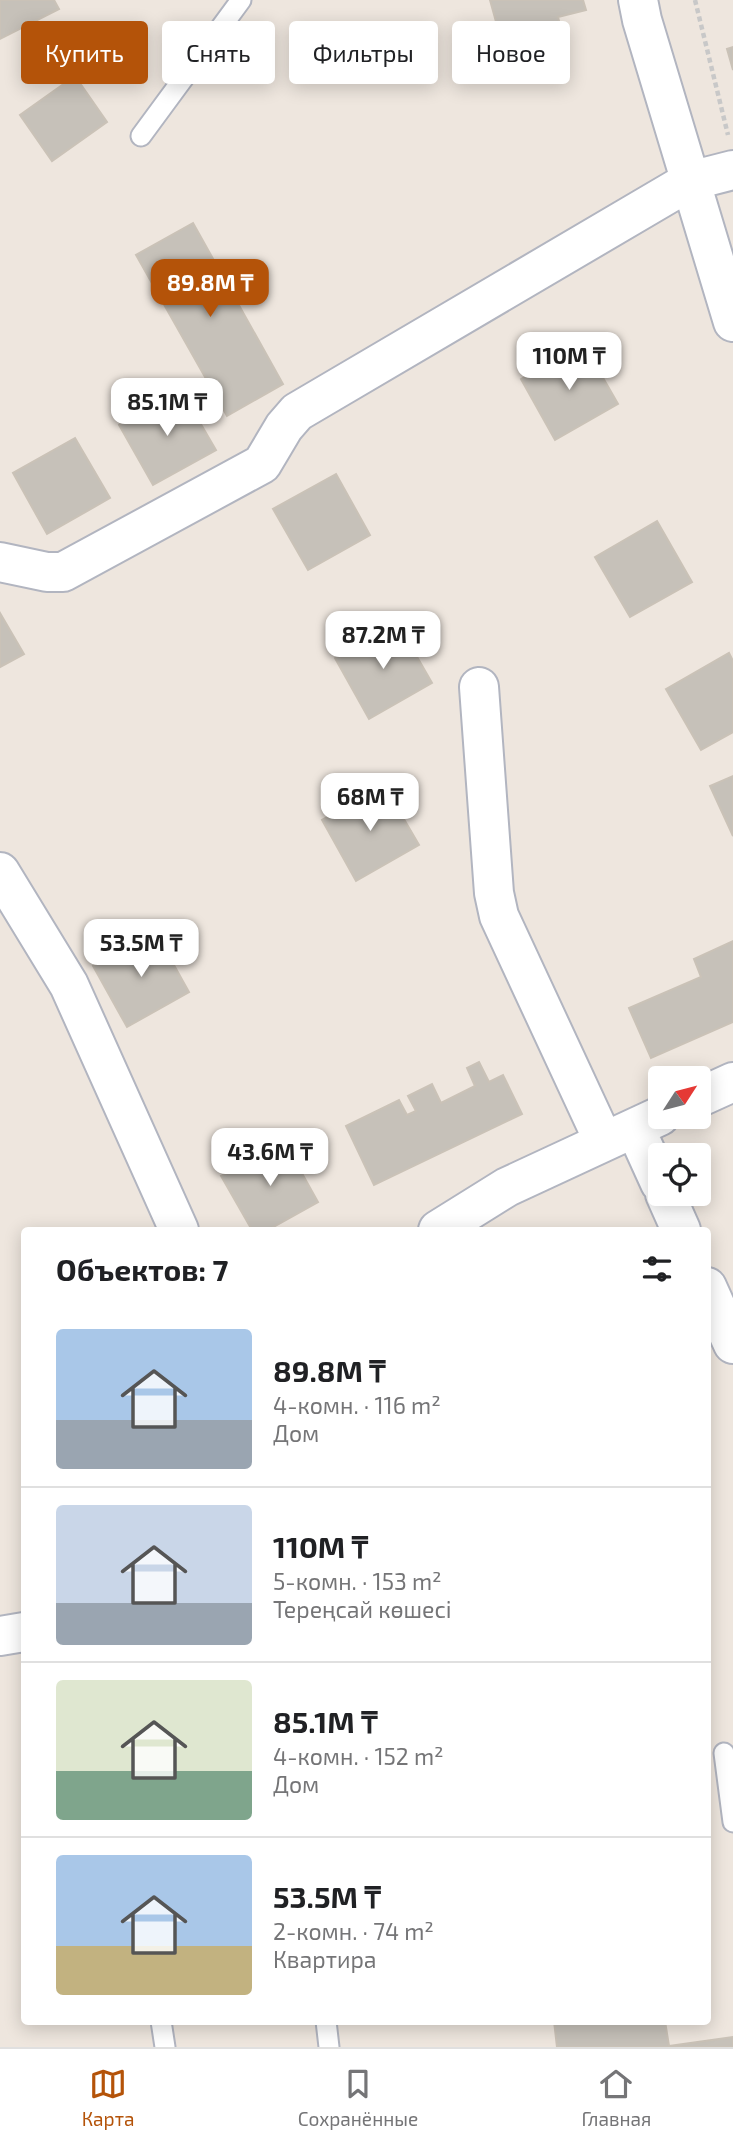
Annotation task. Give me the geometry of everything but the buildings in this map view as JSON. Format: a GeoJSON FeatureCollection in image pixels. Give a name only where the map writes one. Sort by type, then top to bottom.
{"type":"FeatureCollection","features":[{"type":"Feature","properties":{"kind":"street"},"geometry":{"type":"LineString","coordinates":[[638,0],[733,322]]}},
{"type":"Feature","properties":{"kind":"street"},"geometry":{"type":"LineString","coordinates":[[0,562],[47,572],[63,572],[262,464],[284,427],[297,412],[732,156]]}},
{"type":"Feature","properties":{"kind":"street"},"geometry":{"type":"LineString","coordinates":[[479,687],[494,893],[499,916],[633,1129],[648,1159]]}},
{"type":"Feature","properties":{"kind":"street"},"geometry":{"type":"LineString","coordinates":[[0,872],[69,985],[178,1227]]}},
{"type":"Feature","properties":{"kind":"street"},"geometry":{"type":"LineString","coordinates":[[711,1092],[733,1082]]}},
{"type":"Feature","properties":{"kind":"street"},"geometry":{"type":"LineString","coordinates":[[443,1227],[507,1187],[633,1129]]}},
{"type":"Feature","properties":{"kind":"street"},"geometry":{"type":"LineString","coordinates":[[670,1206],[680,1227]]}},
{"type":"Feature","properties":{"kind":"street"},"geometry":{"type":"LineString","coordinates":[[711,1296],[733,1345]]}},
{"type":"Feature","properties":{"kind":"street"},"geometry":{"type":"LineString","coordinates":[[0,1636],[21,1632]]}},
{"type":"Feature","properties":{"kind":"lane"},"geometry":{"type":"LineString","coordinates":[[141,136],[241,0]]}},
{"type":"Feature","properties":{"kind":"lane"},"geometry":{"type":"LineString","coordinates":[[721,1753],[733,1822]]}},
{"type":"Feature","properties":{"kind":"lane"},"geometry":{"type":"LineString","coordinates":[[162,2025],[165,2047]]}},
{"type":"Feature","properties":{"kind":"lane"},"geometry":{"type":"LineString","coordinates":[[326,2025],[329,2047]]}},
{"type":"Feature","properties":{"kind":"path"},"geometry":{"type":"LineString","coordinates":[[695,0],[732,156]]}}]}
